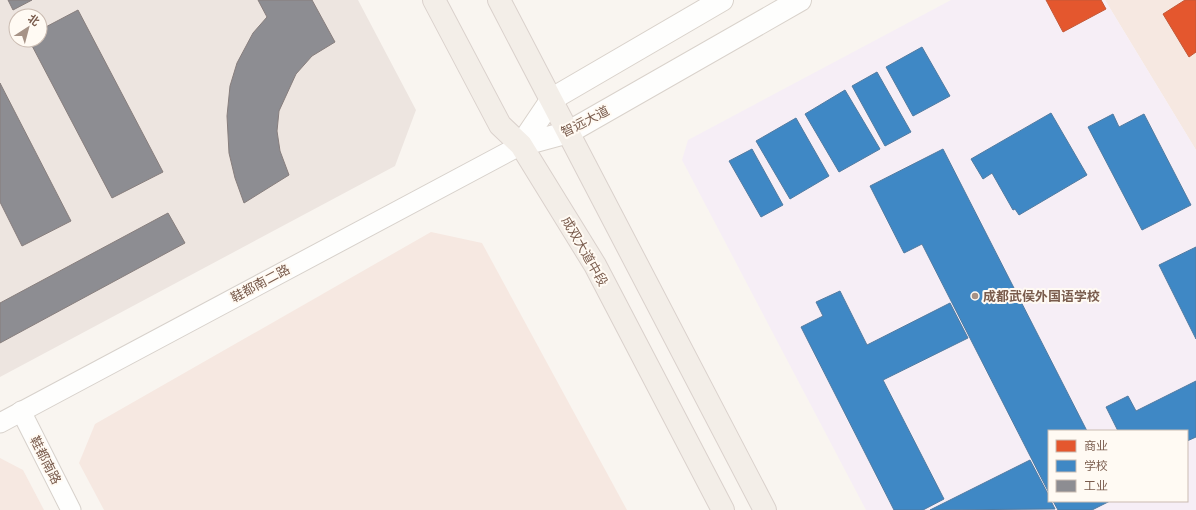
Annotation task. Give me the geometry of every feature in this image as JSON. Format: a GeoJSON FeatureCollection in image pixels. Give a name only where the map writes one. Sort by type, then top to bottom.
{"type":"FeatureCollection","features":[{"type":"Feature","properties":{"kind":"main road","name":"成双大道中段"},"geometry":{"type":"LineString","coordinates":[[434,0],[500,124],[521,144],[595,265],[723,510]]}},
{"type":"Feature","properties":{"kind":"main road"},"geometry":{"type":"LineString","coordinates":[[499,0],[552,99],[765,510]]}},
{"type":"Feature","properties":{"kind":"main road"},"geometry":{"type":"LineString","coordinates":[[521,144],[552,99],[722,0]]}},
{"type":"Feature","properties":{"kind":"main road","name":"智远大道"},"geometry":{"type":"LineString","coordinates":[[521,144],[569,132],[800,0]]}},
{"type":"Feature","properties":{"kind":"street","name":"鞋都南二路"},"geometry":{"type":"LineString","coordinates":[[0,423],[521,144]]}},
{"type":"Feature","properties":{"kind":"street","name":"鞋都南路"},"geometry":{"type":"LineString","coordinates":[[21,411],[72,510]]}},
{"type":"Feature","properties":{"kind":"shaded area"},"geometry":{"type":"Polygon","coordinates":[[[0,0],[358,0],[416,110],[395,166],[0,377],[0,0]]]}},
{"type":"Feature","properties":{"kind":"shaded area","name":"成都武侯外国语学校"},"geometry":{"type":"Polygon","coordinates":[[[951,0],[1105,0],[1196,150],[1196,510],[866,510],[682,160],[688,140],[951,0]]]}},
{"type":"Feature","properties":{"kind":"shaded area"},"geometry":{"type":"Polygon","coordinates":[[[1105,0],[1196,0],[1196,150],[1105,0]]]}},
{"type":"Feature","properties":{"kind":"shaded area"},"geometry":{"type":"Polygon","coordinates":[[[431,232],[482,243],[627,510],[104,510],[79,463],[95,424],[431,232]]]}},
{"type":"Feature","properties":{"kind":"shaded area"},"geometry":{"type":"Polygon","coordinates":[[[0,458],[23,470],[44,510],[0,510],[0,458]]]}},
{"type":"Feature","properties":{"kind":"building: 商业"},"geometry":{"type":"Polygon","coordinates":[[[1046,0],[1101,0],[1106,9],[1063,32],[1046,0]]]}},
{"type":"Feature","properties":{"kind":"building: 商业"},"geometry":{"type":"Polygon","coordinates":[[[1185,0],[1196,0],[1196,52],[1189,57],[1163,14],[1185,0]]]}},
{"type":"Feature","properties":{"kind":"building: 学校"},"geometry":{"type":"Polygon","coordinates":[[[922,47],[950,96],[913,116],[886,67],[922,47]]]}},
{"type":"Feature","properties":{"kind":"building: 学校"},"geometry":{"type":"Polygon","coordinates":[[[877,72],[911,132],[885,146],[852,86],[877,72]]]}},
{"type":"Feature","properties":{"kind":"building: 学校"},"geometry":{"type":"Polygon","coordinates":[[[845,90],[880,149],[839,172],[805,114],[845,90]]]}},
{"type":"Feature","properties":{"kind":"building: 学校"},"geometry":{"type":"Polygon","coordinates":[[[1051,113],[1087,175],[1019,215],[1015,209],[1013,210],[992,173],[983,179],[971,159],[1051,113]]]}},
{"type":"Feature","properties":{"kind":"building: 学校"},"geometry":{"type":"Polygon","coordinates":[[[1113,114],[1119,127],[1144,114],[1191,205],[1142,230],[1088,127],[1113,114]]]}},
{"type":"Feature","properties":{"kind":"building: 学校"},"geometry":{"type":"Polygon","coordinates":[[[796,118],[829,176],[790,199],[756,141],[796,118]]]}},
{"type":"Feature","properties":{"kind":"building: 学校"},"geometry":{"type":"Polygon","coordinates":[[[752,149],[783,205],[761,217],[729,161],[752,149]]]}},
{"type":"Feature","properties":{"kind":"building: 学校"},"geometry":{"type":"Polygon","coordinates":[[[943,149],[1086,430],[1048,430],[1048,491],[922,244],[904,253],[870,186],[943,149]]]}},
{"type":"Feature","properties":{"kind":"building: 学校"},"geometry":{"type":"Polygon","coordinates":[[[1196,247],[1196,339],[1159,265],[1196,247]]]}},
{"type":"Feature","properties":{"kind":"building: 学校"},"geometry":{"type":"Polygon","coordinates":[[[840,291],[867,345],[950,303],[968,338],[883,380],[944,499],[923,510],[894,510],[801,327],[823,316],[816,302],[840,291]]]}},
{"type":"Feature","properties":{"kind":"building: 学校"},"geometry":{"type":"Polygon","coordinates":[[[1196,381],[1196,437],[1188,441],[1188,430],[1118,430],[1106,407],[1128,396],[1136,411],[1196,381]]]}},
{"type":"Feature","properties":{"kind":"building: 学校"},"geometry":{"type":"Polygon","coordinates":[[[1030,460],[1048,494],[1048,502],[1052,502],[1055,509],[930,510],[1030,460]]]}},
{"type":"Feature","properties":{"kind":"building: 学校"},"geometry":{"type":"Polygon","coordinates":[[[1054,502],[1108,502],[1092,510],[1058,510],[1054,502]]]}},
{"type":"Feature","properties":{"kind":"building: 工业"},"geometry":{"type":"Polygon","coordinates":[[[8,0],[32,0],[17,8],[12,8],[8,0]]]}},
{"type":"Feature","properties":{"kind":"building: 工业"},"geometry":{"type":"Polygon","coordinates":[[[258,0],[312,0],[335,42],[312,56],[296,74],[279,111],[277,131],[280,151],[289,175],[244,203],[235,178],[229,153],[227,116],[230,86],[237,63],[253,33],[267,17],[258,0]]]}},
{"type":"Feature","properties":{"kind":"building: 工业"},"geometry":{"type":"Polygon","coordinates":[[[78,10],[163,172],[112,198],[33,48],[48,48],[48,26],[78,10]]]}},
{"type":"Feature","properties":{"kind":"building: 工业"},"geometry":{"type":"Polygon","coordinates":[[[0,83],[71,221],[22,246],[0,202],[0,83]]]}},
{"type":"Feature","properties":{"kind":"building: 工业"},"geometry":{"type":"Polygon","coordinates":[[[168,213],[185,243],[0,343],[0,303],[168,213]]]}},
{"type":"Feature","properties":{"kind":"place","name":"成都武侯外国语学校"},"geometry":{"type":"Point","coordinates":[975,296]}}]}
